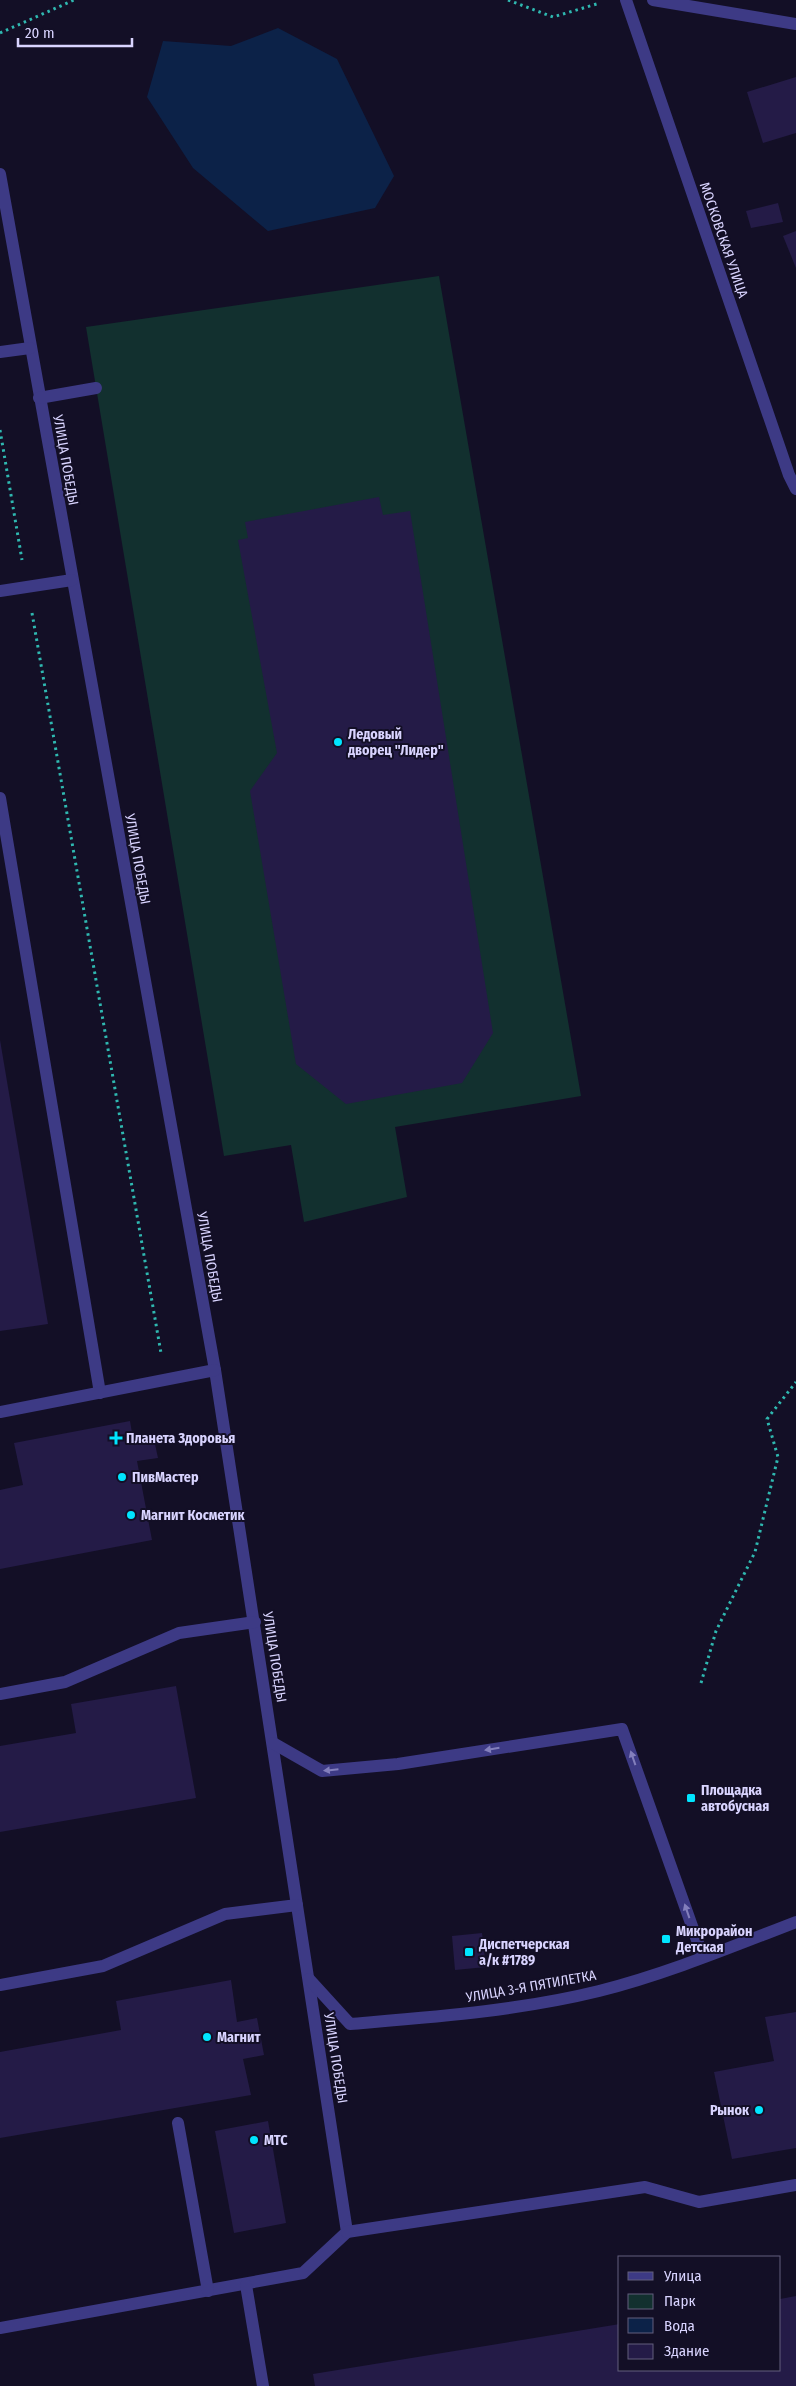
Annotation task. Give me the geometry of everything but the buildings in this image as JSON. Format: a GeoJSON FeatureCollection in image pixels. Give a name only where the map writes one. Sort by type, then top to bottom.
{"type":"FeatureCollection","features":[{"type":"Feature","properties":{"kind":"street","name":"МОСКОВСКАЯ УЛИЦА"},"geometry":{"type":"LineString","coordinates":[[626,0],[789,475],[796,488]]}},
{"type":"Feature","properties":{"kind":"street"},"geometry":{"type":"LineString","coordinates":[[653,0],[796,24]]}},
{"type":"Feature","properties":{"kind":"street","name":"УЛИЦА ПОБЕДЫ"},"geometry":{"type":"LineString","coordinates":[[0,174],[215,1370],[347,2232]]}},
{"type":"Feature","properties":{"kind":"street"},"geometry":{"type":"LineString","coordinates":[[0,352],[30,348]]}},
{"type":"Feature","properties":{"kind":"street"},"geometry":{"type":"LineString","coordinates":[[39,398],[96,388]]}},
{"type":"Feature","properties":{"kind":"street"},"geometry":{"type":"LineString","coordinates":[[0,592],[72,580]]}},
{"type":"Feature","properties":{"kind":"street"},"geometry":{"type":"LineString","coordinates":[[0,798],[100,1393]]}},
{"type":"Feature","properties":{"kind":"street"},"geometry":{"type":"LineString","coordinates":[[0,1412],[215,1370]]}},
{"type":"Feature","properties":{"kind":"street"},"geometry":{"type":"LineString","coordinates":[[0,1694],[65,1682],[179,1633],[255,1622]]}},
{"type":"Feature","properties":{"kind":"street"},"geometry":{"type":"LineString","coordinates":[[273,1743],[322,1771],[398,1764],[622,1729],[703,1957]]}},
{"type":"Feature","properties":{"kind":"street"},"geometry":{"type":"LineString","coordinates":[[0,1985],[103,1966],[225,1914],[297,1905]]}},
{"type":"Feature","properties":{"kind":"street","name":"УЛИЦА 3-Я ПЯТИЛЕТКА"},"geometry":{"type":"LineString","coordinates":[[309,1979],[350,2024],[444,2016],[539,2003],[599,1991],[703,1957],[796,1922]]}},
{"type":"Feature","properties":{"kind":"street"},"geometry":{"type":"LineString","coordinates":[[178,2122],[208,2291]]}},
{"type":"Feature","properties":{"kind":"street"},"geometry":{"type":"LineString","coordinates":[[0,2328],[304,2273],[347,2232],[645,2186],[699,2202],[796,2185]]}},
{"type":"Feature","properties":{"kind":"street"},"geometry":{"type":"LineString","coordinates":[[246,2285],[263,2386]]}},
{"type":"Feature","properties":{"kind":"path"},"geometry":{"type":"LineString","coordinates":[[0,33],[74,0]]}},
{"type":"Feature","properties":{"kind":"path"},"geometry":{"type":"LineString","coordinates":[[508,0],[553,17],[608,0]]}},
{"type":"Feature","properties":{"kind":"path"},"geometry":{"type":"LineString","coordinates":[[0,430],[165,1380]]}},
{"type":"Feature","properties":{"kind":"path"},"geometry":{"type":"LineString","coordinates":[[701,1683],[716,1631],[755,1552],[778,1457],[767,1419],[796,1382]]}},
{"type":"Feature","properties":{"kind":"green space","name":"Ледовый дворец \"Лидер\""},"geometry":{"type":"Polygon","coordinates":[[[439,276],[581,1096],[395,1127],[407,1197],[304,1222],[291,1145],[224,1156],[86,327],[439,276]]]}},
{"type":"Feature","properties":{"kind":"water"},"geometry":{"type":"Polygon","coordinates":[[[278,28],[337,59],[394,176],[375,208],[268,231],[193,168],[147,97],[163,41],[231,46],[278,28]]]}},
{"type":"Feature","properties":{"kind":"place","name":"Ледовый дворец \"Лидер\""},"geometry":{"type":"Point","coordinates":[338,742]}},
{"type":"Feature","properties":{"kind":"place","name":"Планета Здоровья"},"geometry":{"type":"Point","coordinates":[116,1438]}},
{"type":"Feature","properties":{"kind":"place","name":"ПивМастер"},"geometry":{"type":"Point","coordinates":[122,1477]}},
{"type":"Feature","properties":{"kind":"place","name":"Магнит Косметик"},"geometry":{"type":"Point","coordinates":[131,1515]}},
{"type":"Feature","properties":{"kind":"place","name":"Площадка автобусная"},"geometry":{"type":"Point","coordinates":[691,1798]}},
{"type":"Feature","properties":{"kind":"place","name":"Микрорайон Детская"},"geometry":{"type":"Point","coordinates":[666,1939]}},
{"type":"Feature","properties":{"kind":"place","name":"Диспетчерская а/к #1789"},"geometry":{"type":"Point","coordinates":[469,1952]}},
{"type":"Feature","properties":{"kind":"place","name":"Магнит"},"geometry":{"type":"Point","coordinates":[207,2037]}},
{"type":"Feature","properties":{"kind":"place","name":"Рынок"},"geometry":{"type":"Point","coordinates":[759,2110]}},
{"type":"Feature","properties":{"kind":"place","name":"МТС"},"geometry":{"type":"Point","coordinates":[254,2140]}}]}
